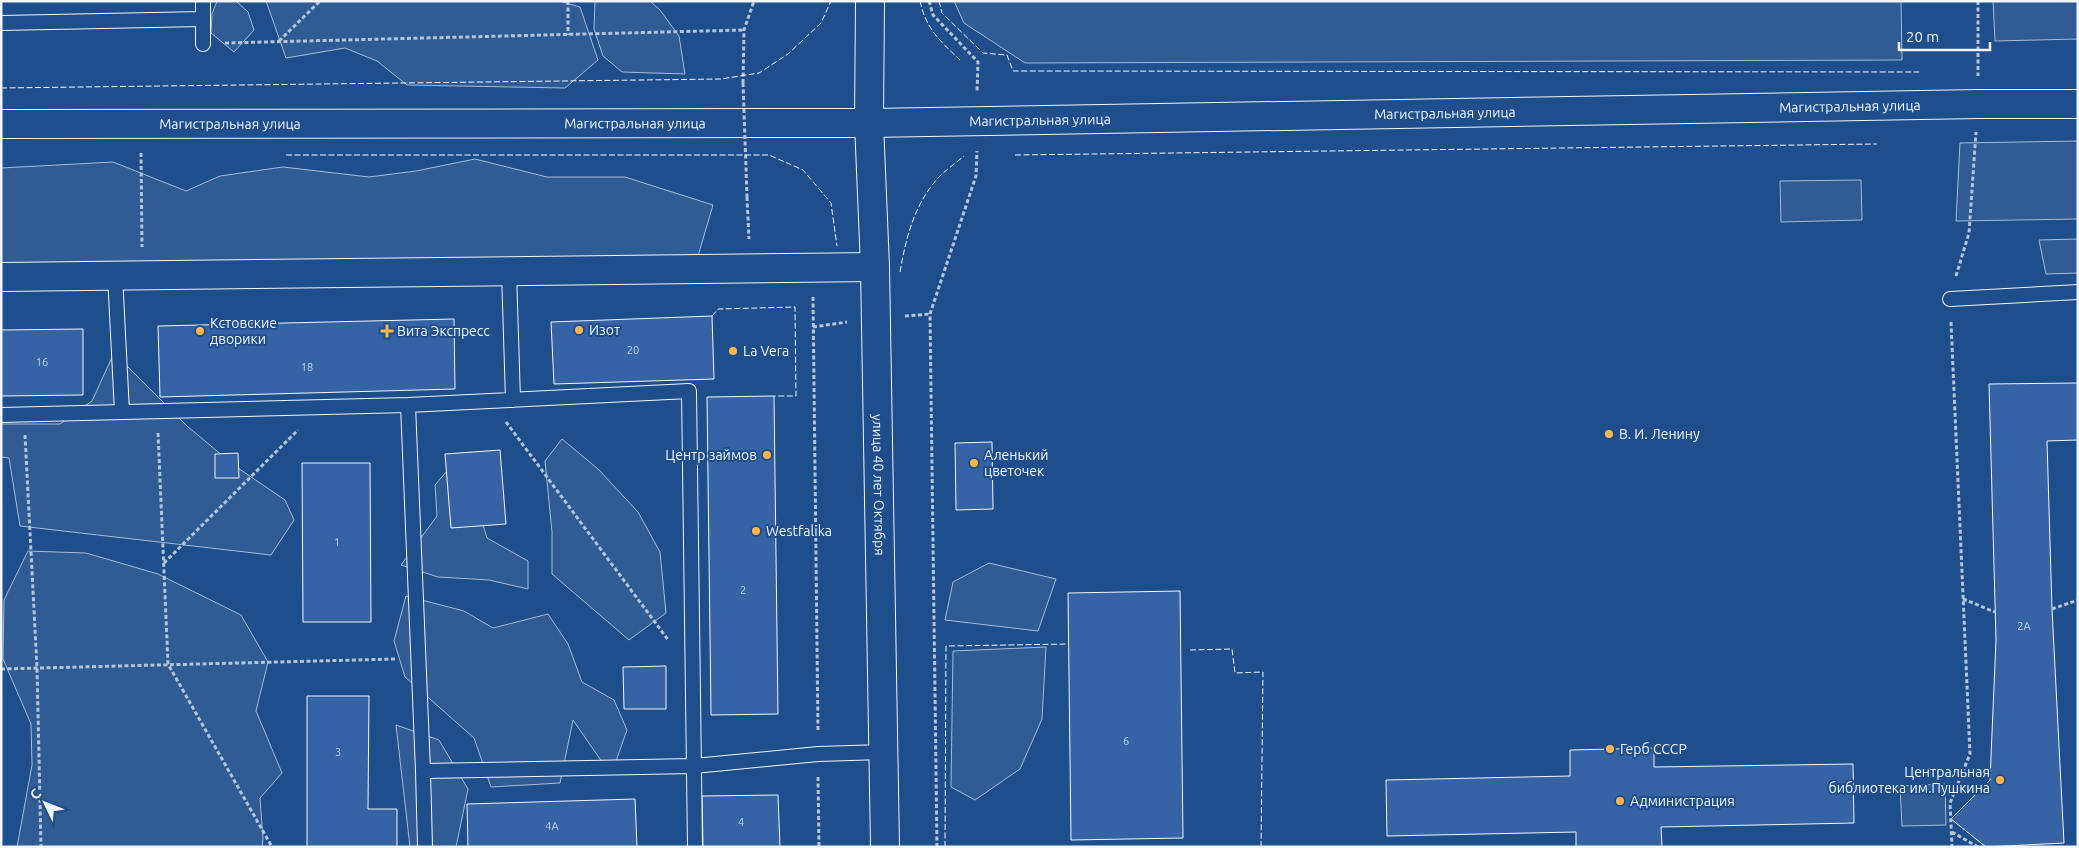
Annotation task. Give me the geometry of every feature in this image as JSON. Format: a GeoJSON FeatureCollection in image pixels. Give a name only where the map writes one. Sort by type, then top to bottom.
{"type":"FeatureCollection","features":[{"type":"Feature","properties":{"kind":"main road","name":"улица 40 лет Октября"},"geometry":{"type":"LineString","coordinates":[[870,1],[869,123],[875,267],[885,847]]}},
{"type":"Feature","properties":{"kind":"main road","name":"Магистральная улица"},"geometry":{"type":"LineString","coordinates":[[1,124],[869,123],[1978,104],[2078,104]]}},
{"type":"Feature","properties":{"kind":"main road"},"geometry":{"type":"LineString","coordinates":[[1,277],[875,267]]}},
{"type":"Feature","properties":{"kind":"lane"},"geometry":{"type":"LineString","coordinates":[[203,1],[204,44]]}},
{"type":"Feature","properties":{"kind":"lane"},"geometry":{"type":"LineString","coordinates":[[1,23],[203,19]]}},
{"type":"Feature","properties":{"kind":"lane"},"geometry":{"type":"LineString","coordinates":[[509,271],[513,400]]}},
{"type":"Feature","properties":{"kind":"lane"},"geometry":{"type":"LineString","coordinates":[[115,276],[122,412]]}},
{"type":"Feature","properties":{"kind":"lane"},"geometry":{"type":"LineString","coordinates":[[1950,299],[2078,292]]}},
{"type":"Feature","properties":{"kind":"lane"},"geometry":{"type":"LineString","coordinates":[[1,415],[321,408],[689,392],[695,847]]}},
{"type":"Feature","properties":{"kind":"lane"},"geometry":{"type":"LineString","coordinates":[[408,405],[423,771],[424,847]]}},
{"type":"Feature","properties":{"kind":"lane"},"geometry":{"type":"LineString","coordinates":[[423,771],[694,766],[818,754],[883,752]]}},
{"type":"Feature","properties":{"kind":"path"},"geometry":{"type":"LineString","coordinates":[[279,42],[320,1]]}},
{"type":"Feature","properties":{"kind":"path"},"geometry":{"type":"LineString","coordinates":[[568,1],[568,34]]}},
{"type":"Feature","properties":{"kind":"path"},"geometry":{"type":"LineString","coordinates":[[749,242],[743,47],[744,30],[754,1]]}},
{"type":"Feature","properties":{"kind":"path"},"geometry":{"type":"LineString","coordinates":[[1952,847],[1950,803],[1970,754],[1950,299],[1969,233],[1978,104],[1978,1]]}},
{"type":"Feature","properties":{"kind":"path"},"geometry":{"type":"LineString","coordinates":[[204,44],[744,30]]}},
{"type":"Feature","properties":{"kind":"path"},"geometry":{"type":"LineString","coordinates":[[140,125],[143,275]]}},
{"type":"Feature","properties":{"kind":"path"},"geometry":{"type":"LineString","coordinates":[[812,268],[819,847]]}},
{"type":"Feature","properties":{"kind":"path"},"geometry":{"type":"LineString","coordinates":[[930,314],[937,847]]}},
{"type":"Feature","properties":{"kind":"path"},"geometry":{"type":"LineString","coordinates":[[490,401],[692,672]]}},
{"type":"Feature","properties":{"kind":"path"},"geometry":{"type":"LineString","coordinates":[[164,564],[321,408]]}},
{"type":"Feature","properties":{"kind":"path"},"geometry":{"type":"LineString","coordinates":[[157,411],[168,664],[272,847]]}},
{"type":"Feature","properties":{"kind":"path"},"geometry":{"type":"LineString","coordinates":[[24,415],[37,668],[41,847]]}},
{"type":"Feature","properties":{"kind":"path"},"geometry":{"type":"LineString","coordinates":[[1963,599],[1995,612]]}},
{"type":"Feature","properties":{"kind":"path"},"geometry":{"type":"LineString","coordinates":[[2052,608],[2078,600]]}},
{"type":"Feature","properties":{"kind":"path"},"geometry":{"type":"LineString","coordinates":[[1,669],[418,658]]}},
{"type":"Feature","properties":{"kind":"path"},"geometry":{"type":"LineString","coordinates":[[1952,831],[1978,847]]}},
{"type":"Feature","properties":{"kind":"shaded area"},"geometry":{"type":"Polygon","coordinates":[[[217,1],[236,1],[248,12],[254,30],[234,52],[211,33],[212,14],[217,1]]]}},
{"type":"Feature","properties":{"kind":"shaded area"},"geometry":{"type":"Polygon","coordinates":[[[266,1],[559,1],[580,7],[598,60],[565,88],[407,85],[377,61],[345,48],[286,58],[266,1]]]}},
{"type":"Feature","properties":{"kind":"shaded area"},"geometry":{"type":"Polygon","coordinates":[[[595,1],[650,1],[660,10],[679,36],[685,74],[622,72],[603,56],[594,29],[595,1]]]}},
{"type":"Feature","properties":{"kind":"shaded area"},"geometry":{"type":"Polygon","coordinates":[[[954,1],[1901,1],[1902,60],[1025,63],[964,23],[954,1]]]}},
{"type":"Feature","properties":{"kind":"shaded area"},"geometry":{"type":"Polygon","coordinates":[[[1993,1],[2078,1],[2078,39],[1995,41],[1993,1]]]}},
{"type":"Feature","properties":{"kind":"shaded area"},"geometry":{"type":"Polygon","coordinates":[[[2078,141],[2078,219],[1956,221],[1960,143],[2078,141]]]}},
{"type":"Feature","properties":{"kind":"shaded area"},"geometry":{"type":"Polygon","coordinates":[[[475,159],[547,177],[625,177],[713,205],[698,256],[1,263],[1,168],[113,162],[186,191],[220,176],[283,167],[369,177],[416,171],[475,159]]]}},
{"type":"Feature","properties":{"kind":"shaded area"},"geometry":{"type":"Polygon","coordinates":[[[1861,180],[1862,220],[1781,222],[1780,181],[1861,180]]]}},
{"type":"Feature","properties":{"kind":"shaded area"},"geometry":{"type":"Polygon","coordinates":[[[2078,239],[2078,273],[2046,274],[2039,240],[2078,239]]]}},
{"type":"Feature","properties":{"kind":"shaded area"},"geometry":{"type":"Polygon","coordinates":[[[114,353],[187,426],[235,466],[285,500],[294,520],[271,555],[20,526],[9,458],[1,457],[1,424],[60,424],[92,401],[114,353]]]}},
{"type":"Feature","properties":{"kind":"shaded area"},"geometry":{"type":"Polygon","coordinates":[[[562,439],[598,469],[638,512],[660,552],[666,613],[629,640],[552,574],[552,532],[545,461],[562,439]]]}},
{"type":"Feature","properties":{"kind":"shaded area"},"geometry":{"type":"Polygon","coordinates":[[[459,457],[477,504],[487,538],[528,561],[528,589],[489,580],[438,577],[401,565],[437,516],[435,485],[459,457]]]}},
{"type":"Feature","properties":{"kind":"shaded area"},"geometry":{"type":"Polygon","coordinates":[[[28,551],[86,553],[158,574],[241,615],[268,662],[256,711],[282,773],[260,798],[262,847],[17,847],[32,765],[31,724],[3,659],[4,600],[28,551]]]}},
{"type":"Feature","properties":{"kind":"shaded area"},"geometry":{"type":"Polygon","coordinates":[[[989,563],[1056,579],[1038,631],[945,620],[953,582],[989,563]]]}},
{"type":"Feature","properties":{"kind":"shaded area"},"geometry":{"type":"Polygon","coordinates":[[[406,596],[464,611],[493,628],[548,614],[568,644],[582,682],[614,700],[627,730],[611,775],[573,720],[560,783],[491,787],[474,738],[405,677],[394,641],[406,596]]]}},
{"type":"Feature","properties":{"kind":"shaded area"},"geometry":{"type":"Polygon","coordinates":[[[1046,647],[1042,719],[1020,769],[975,800],[951,787],[953,651],[1046,647]]]}},
{"type":"Feature","properties":{"kind":"shaded area"},"geometry":{"type":"Polygon","coordinates":[[[396,725],[439,740],[468,789],[456,847],[410,847],[396,725]]]}},
{"type":"Feature","properties":{"kind":"shaded area"},"geometry":{"type":"Polygon","coordinates":[[[1945,784],[1946,825],[1902,826],[1900,786],[1945,784]]]}},
{"type":"Feature","properties":{"kind":"building"},"geometry":{"type":"Polygon","coordinates":[[[712,316],[714,379],[554,384],[551,322],[712,316]]]}},
{"type":"Feature","properties":{"kind":"building"},"geometry":{"type":"Polygon","coordinates":[[[454,319],[455,389],[160,397],[158,326],[454,319]]]}},
{"type":"Feature","properties":{"kind":"building"},"geometry":{"type":"Polygon","coordinates":[[[83,329],[83,395],[1,396],[1,330],[83,329]]]}},
{"type":"Feature","properties":{"kind":"building"},"geometry":{"type":"Polygon","coordinates":[[[2078,383],[2078,440],[2047,441],[2052,609],[2064,843],[1986,847],[1951,819],[1990,780],[1996,640],[1989,384],[2078,383]]]}},
{"type":"Feature","properties":{"kind":"building"},"geometry":{"type":"Polygon","coordinates":[[[774,396],[778,714],[711,715],[707,397],[774,396]]]}},
{"type":"Feature","properties":{"kind":"building"},"geometry":{"type":"Polygon","coordinates":[[[992,442],[993,509],[956,510],[955,443],[992,442]]]}},
{"type":"Feature","properties":{"kind":"building"},"geometry":{"type":"Polygon","coordinates":[[[500,450],[506,524],[451,528],[445,454],[500,450]]]}},
{"type":"Feature","properties":{"kind":"building"},"geometry":{"type":"Polygon","coordinates":[[[238,453],[239,478],[215,478],[215,454],[238,453]]]}},
{"type":"Feature","properties":{"kind":"building"},"geometry":{"type":"Polygon","coordinates":[[[302,463],[370,463],[371,622],[303,622],[302,463]]]}},
{"type":"Feature","properties":{"kind":"building"},"geometry":{"type":"Polygon","coordinates":[[[1180,591],[1183,838],[1071,840],[1068,593],[1180,591]]]}},
{"type":"Feature","properties":{"kind":"building"},"geometry":{"type":"Polygon","coordinates":[[[666,666],[666,709],[624,709],[623,667],[666,666]]]}},
{"type":"Feature","properties":{"kind":"building"},"geometry":{"type":"Polygon","coordinates":[[[307,696],[369,696],[368,809],[397,809],[397,847],[307,847],[307,696]]]}},
{"type":"Feature","properties":{"kind":"building","name":"Администрация"},"geometry":{"type":"Polygon","coordinates":[[[1654,748],[1654,767],[1853,764],[1854,823],[1661,827],[1662,847],[1576,847],[1576,832],[1387,836],[1386,780],[1570,776],[1570,750],[1654,748]]]}},
{"type":"Feature","properties":{"kind":"building"},"geometry":{"type":"Polygon","coordinates":[[[778,795],[780,847],[703,847],[702,796],[778,795]]]}},
{"type":"Feature","properties":{"kind":"building"},"geometry":{"type":"Polygon","coordinates":[[[635,799],[637,847],[468,847],[467,804],[635,799]]]}},
{"type":"Feature","properties":{"kind":"fence"},"geometry":{"type":"LineString","coordinates":[[1,88],[721,79],[759,73],[788,54],[821,23],[831,1]]}},
{"type":"Feature","properties":{"kind":"fence"},"geometry":{"type":"LineString","coordinates":[[920,1],[930,27],[960,60]]}},
{"type":"Feature","properties":{"kind":"fence"},"geometry":{"type":"LineString","coordinates":[[939,1],[942,13],[983,53],[1007,55],[1013,71],[1919,72]]}},
{"type":"Feature","properties":{"kind":"fence"},"geometry":{"type":"LineString","coordinates":[[1015,155],[1877,144]]}},
{"type":"Feature","properties":{"kind":"fence"},"geometry":{"type":"LineString","coordinates":[[286,155],[769,155],[803,170],[831,203],[837,246]]}},
{"type":"Feature","properties":{"kind":"fence"},"geometry":{"type":"LineString","coordinates":[[900,272],[909,233],[924,197],[940,176],[964,156]]}},
{"type":"Feature","properties":{"kind":"fence"},"geometry":{"type":"LineString","coordinates":[[712,316],[718,309],[795,307],[796,396],[774,396]]}},
{"type":"Feature","properties":{"kind":"fence"},"geometry":{"type":"LineString","coordinates":[[945,847],[946,646],[1069,644]]}},
{"type":"Feature","properties":{"kind":"fence"},"geometry":{"type":"LineString","coordinates":[[1190,650],[1232,649],[1235,673],[1263,672],[1261,847]]}},
{"type":"Feature","properties":{"kind":"place","name":"Изот"},"geometry":{"type":"Point","coordinates":[579,330]}},
{"type":"Feature","properties":{"kind":"place","name":"Кстовские дворики"},"geometry":{"type":"Point","coordinates":[200,331]}},
{"type":"Feature","properties":{"kind":"place","name":"Вита Экспресс"},"geometry":{"type":"Point","coordinates":[387,331]}},
{"type":"Feature","properties":{"kind":"place","name":"La Vera"},"geometry":{"type":"Point","coordinates":[733,351]}},
{"type":"Feature","properties":{"kind":"place","name":"В. И. Ленину"},"geometry":{"type":"Point","coordinates":[1609,434]}},
{"type":"Feature","properties":{"kind":"place","name":"Центр займов"},"geometry":{"type":"Point","coordinates":[767,455]}},
{"type":"Feature","properties":{"kind":"place","name":"Аленький цветочек"},"geometry":{"type":"Point","coordinates":[974,463]}},
{"type":"Feature","properties":{"kind":"place","name":"Westfalika"},"geometry":{"type":"Point","coordinates":[756,531]}},
{"type":"Feature","properties":{"kind":"place","name":"Герб СССР"},"geometry":{"type":"Point","coordinates":[1610,749]}},
{"type":"Feature","properties":{"kind":"place","name":"Центральная библиотека им.Пушкина"},"geometry":{"type":"Point","coordinates":[2000,780]}},
{"type":"Feature","properties":{"kind":"place","name":"Администрация"},"geometry":{"type":"Point","coordinates":[1620,801]}}]}
